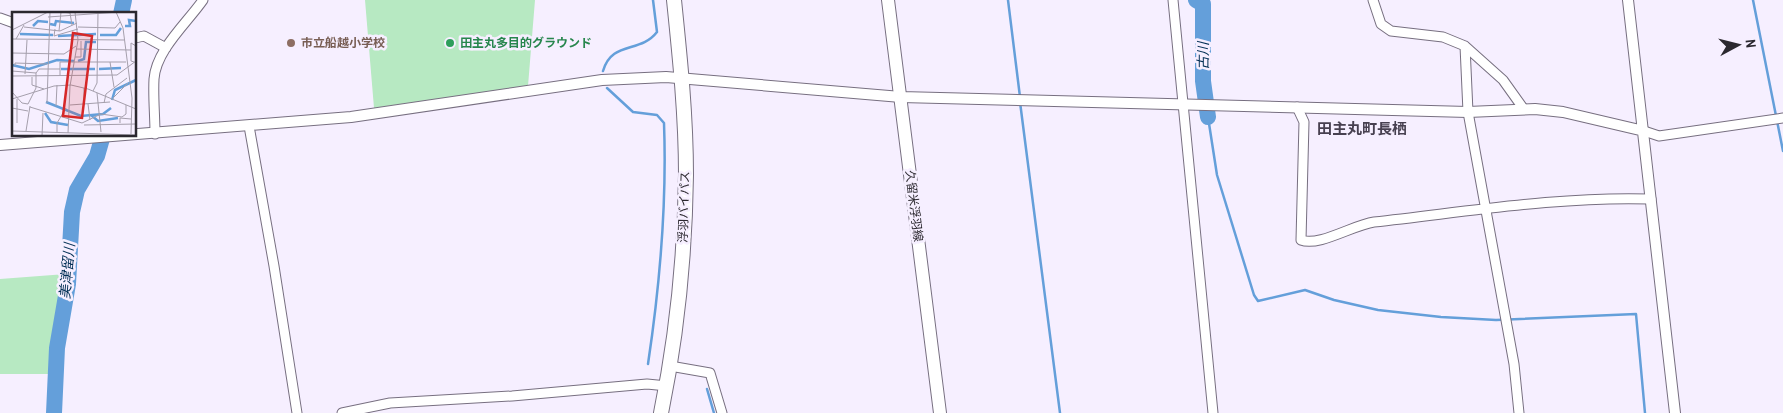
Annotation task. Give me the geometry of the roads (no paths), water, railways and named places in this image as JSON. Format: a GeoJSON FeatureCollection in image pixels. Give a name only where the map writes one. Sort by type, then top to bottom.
{"type":"FeatureCollection","features":[{"type":"Feature","properties":{"kind":"highway","name":"浮羽バイパス"},"geometry":{"type":"LineString","coordinates":[[662,413],[670,366],[682,256],[686,174],[682,78],[674,0]]}},
{"type":"Feature","properties":{"kind":"main road","name":"久留米浮羽線"},"geometry":{"type":"LineString","coordinates":[[888,0],[940,413]]}},
{"type":"Feature","properties":{"kind":"street"},"geometry":{"type":"LineString","coordinates":[[155,134],[154,78],[166,48],[203,0]]}},
{"type":"Feature","properties":{"kind":"street"},"geometry":{"type":"LineString","coordinates":[[1173,0],[1213,413]]}},
{"type":"Feature","properties":{"kind":"street"},"geometry":{"type":"LineString","coordinates":[[1373,0],[1381,24],[1391,31],[1443,37],[1465,46],[1503,80],[1523,108]]}},
{"type":"Feature","properties":{"kind":"street"},"geometry":{"type":"LineString","coordinates":[[1628,0],[1675,413]]}},
{"type":"Feature","properties":{"kind":"street"},"geometry":{"type":"LineString","coordinates":[[0,18],[12,22]]}},
{"type":"Feature","properties":{"kind":"street"},"geometry":{"type":"LineString","coordinates":[[139,37],[166,48]]}},
{"type":"Feature","properties":{"kind":"street"},"geometry":{"type":"LineString","coordinates":[[1465,46],[1468,112],[1514,364],[1519,413]]}},
{"type":"Feature","properties":{"kind":"street"},"geometry":{"type":"LineString","coordinates":[[136,135],[351,117],[602,80],[682,78],[901,97],[1468,112],[1523,108],[1562,112],[1660,136],[1783,118]]}},
{"type":"Feature","properties":{"kind":"street"},"geometry":{"type":"LineString","coordinates":[[1297,107],[1304,122],[1301,240],[1316,241],[1364,224],[1600,198],[1651,199]]}},
{"type":"Feature","properties":{"kind":"street"},"geometry":{"type":"LineString","coordinates":[[249,126],[274,266],[297,413]]}},
{"type":"Feature","properties":{"kind":"street"},"geometry":{"type":"LineString","coordinates":[[0,145],[124,136]]}},
{"type":"Feature","properties":{"kind":"street"},"geometry":{"type":"LineString","coordinates":[[670,366],[710,373],[722,413]]}},
{"type":"Feature","properties":{"kind":"street"},"geometry":{"type":"LineString","coordinates":[[342,413],[390,403],[512,396],[647,384],[667,386]]}},
{"type":"Feature","properties":{"kind":"waterway","name":"美津留川"},"geometry":{"type":"LineString","coordinates":[[121,12],[124,0]]}},
{"type":"Feature","properties":{"kind":"waterway"},"geometry":{"type":"LineString","coordinates":[[603,71],[607,61],[613,55],[643,43],[657,32],[653,0]]}},
{"type":"Feature","properties":{"kind":"waterway"},"geometry":{"type":"LineString","coordinates":[[1008,0],[1020,97]]}},
{"type":"Feature","properties":{"kind":"waterway","name":"古川"},"geometry":{"type":"LineString","coordinates":[[1196,0],[1203,4],[1203,81],[1208,117]]}},
{"type":"Feature","properties":{"kind":"waterway"},"geometry":{"type":"LineString","coordinates":[[1753,0],[1783,151]]}},
{"type":"Feature","properties":{"kind":"waterway"},"geometry":{"type":"LineString","coordinates":[[607,88],[633,112],[657,115],[664,123],[662,244],[648,364]]}},
{"type":"Feature","properties":{"kind":"waterway"},"geometry":{"type":"LineString","coordinates":[[1020,102],[1060,413]]}},
{"type":"Feature","properties":{"kind":"waterway"},"geometry":{"type":"LineString","coordinates":[[1208,117],[1217,175],[1254,295],[1258,301],[1305,290],[1334,300],[1378,310],[1441,317],[1496,320],[1636,314],[1645,413]]}},
{"type":"Feature","properties":{"kind":"waterway","name":"美津留川"},"geometry":{"type":"LineString","coordinates":[[54,413],[57,348],[68,284],[72,212],[77,190],[97,156],[103,136]]}},
{"type":"Feature","properties":{"kind":"waterway"},"geometry":{"type":"LineString","coordinates":[[707,389],[714,413]]}},
{"type":"Feature","properties":{"kind":"place","name":"市立船越小学校"},"geometry":{"type":"Point","coordinates":[291,43]}},
{"type":"Feature","properties":{"kind":"place","name":"田主丸多目的グラウンド"},"geometry":{"type":"Point","coordinates":[450,43]}},
{"type":"Feature","properties":{"kind":"district","name":"田主丸町長栖"},"geometry":{"type":"Point","coordinates":[1362,128]}}]}
